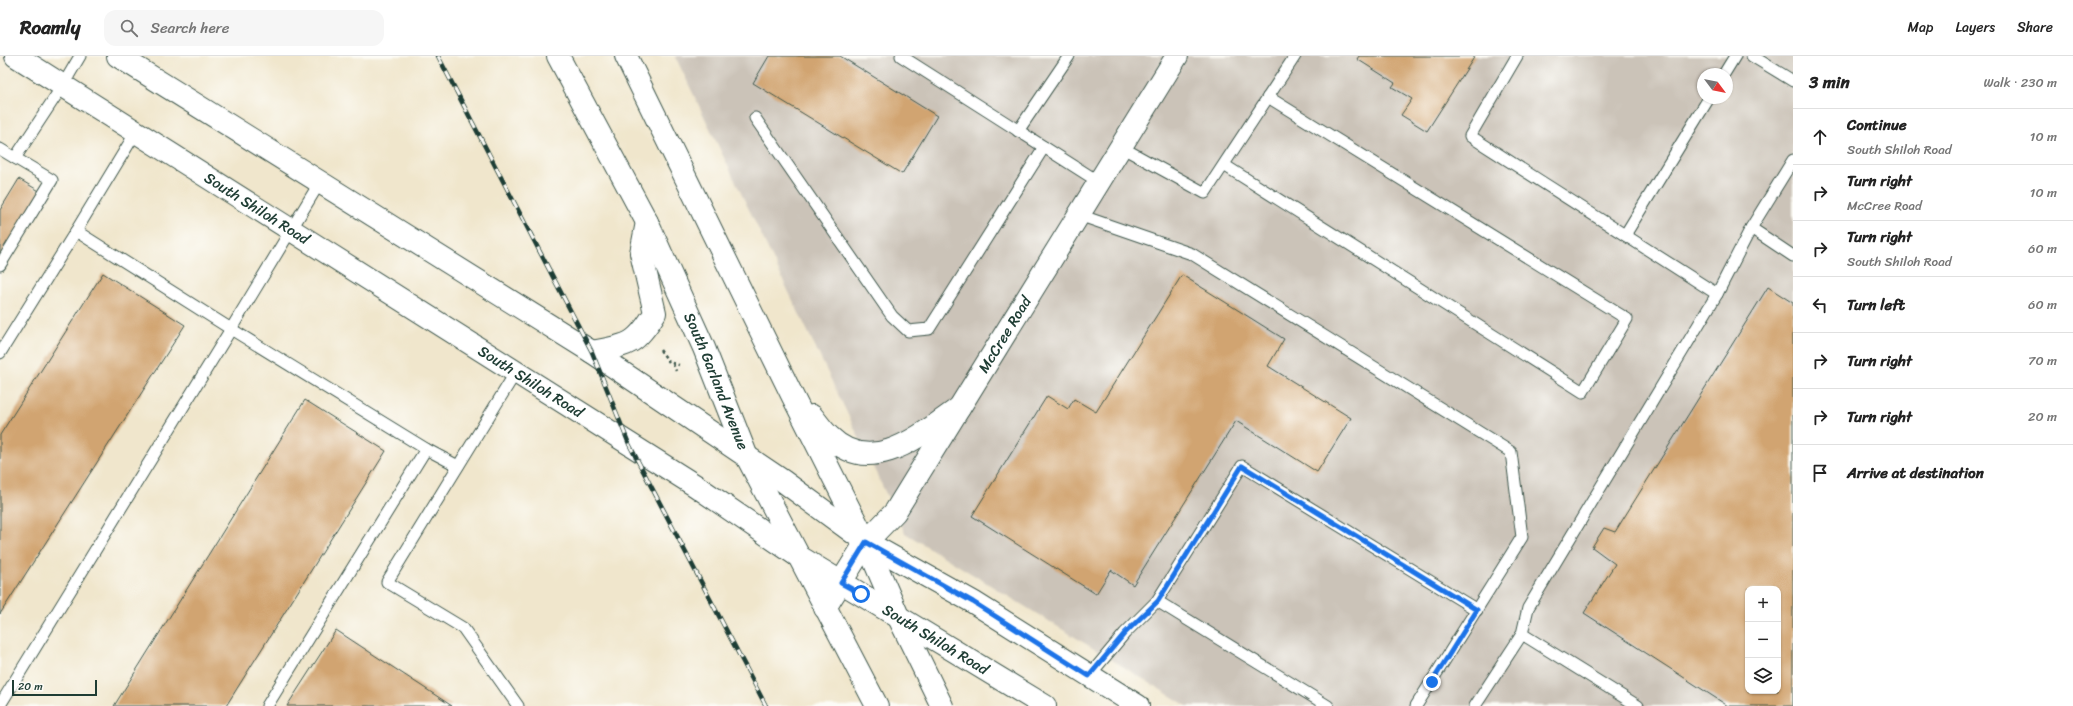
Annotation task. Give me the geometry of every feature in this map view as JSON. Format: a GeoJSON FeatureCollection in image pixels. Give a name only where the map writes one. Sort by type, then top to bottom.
{"type":"FeatureCollection","features":[{"type":"Feature","properties":{"kind":"main road","name":"South Shiloh Road"},"geometry":{"type":"LineString","coordinates":[[16,56],[696,486],[798,556],[1045,706]]}},
{"type":"Feature","properties":{"kind":"main road"},"geometry":{"type":"LineString","coordinates":[[118,56],[592,352],[783,481],[866,542],[973,602],[1138,706]]}},
{"type":"Feature","properties":{"kind":"main road","name":"South Garland Avenue"},"geometry":{"type":"LineString","coordinates":[[558,56],[647,222],[704,348],[747,457],[877,706]]}},
{"type":"Feature","properties":{"kind":"main road"},"geometry":{"type":"LineString","coordinates":[[626,56],[638,76]]}},
{"type":"Feature","properties":{"kind":"main road"},"geometry":{"type":"LineString","coordinates":[[630,56],[638,76],[793,397],[866,542],[898,616],[942,706]]}},
{"type":"Feature","properties":{"kind":"main road","name":"McCree Road"},"geometry":{"type":"LineString","coordinates":[[825,608],[866,542],[895,512],[1177,56]]}},
{"type":"Feature","properties":{"kind":"main road"},"geometry":{"type":"LineString","coordinates":[[592,352],[627,345],[644,331],[655,313],[641,253],[647,222]]}},
{"type":"Feature","properties":{"kind":"main road"},"geometry":{"type":"LineString","coordinates":[[793,397],[830,438],[849,450],[870,455],[893,450],[915,439],[959,408]]}},
{"type":"Feature","properties":{"kind":"lane"},"geometry":{"type":"LineString","coordinates":[[14,158],[63,85],[80,56]]}},
{"type":"Feature","properties":{"kind":"lane"},"geometry":{"type":"LineString","coordinates":[[901,56],[1099,182]]}},
{"type":"Feature","properties":{"kind":"lane"},"geometry":{"type":"LineString","coordinates":[[1018,130],[1069,56]]}},
{"type":"Feature","properties":{"kind":"lane"},"geometry":{"type":"LineString","coordinates":[[1121,147],[1205,193],[1295,56]]}},
{"type":"Feature","properties":{"kind":"lane"},"geometry":{"type":"LineString","coordinates":[[1517,56],[1470,136],[1718,294]]}},
{"type":"Feature","properties":{"kind":"lane"},"geometry":{"type":"LineString","coordinates":[[1728,68],[1735,56]]}},
{"type":"Feature","properties":{"kind":"lane"},"geometry":{"type":"LineString","coordinates":[[1752,56],[1793,81]]}},
{"type":"Feature","properties":{"kind":"lane"},"geometry":{"type":"LineString","coordinates":[[1224,164],[1583,392],[1626,319],[1268,96]]}},
{"type":"Feature","properties":{"kind":"lane"},"geometry":{"type":"LineString","coordinates":[[1626,235],[1705,104]]}},
{"type":"Feature","properties":{"kind":"lane"},"geometry":{"type":"LineString","coordinates":[[755,118],[892,316],[908,331],[929,329],[1044,147]]}},
{"type":"Feature","properties":{"kind":"lane"},"geometry":{"type":"LineString","coordinates":[[0,354],[136,132]]}},
{"type":"Feature","properties":{"kind":"lane"},"geometry":{"type":"LineString","coordinates":[[0,149],[52,180],[0,265]]}},
{"type":"Feature","properties":{"kind":"lane"},"geometry":{"type":"LineString","coordinates":[[1475,706],[1522,634],[1528,608],[1718,294],[1751,228],[1793,160]]}},
{"type":"Feature","properties":{"kind":"lane"},"geometry":{"type":"LineString","coordinates":[[0,705],[232,330],[320,182]]}},
{"type":"Feature","properties":{"kind":"lane"},"geometry":{"type":"LineString","coordinates":[[1079,215],[1192,254],[1511,452],[1522,537],[1416,706]]}},
{"type":"Feature","properties":{"kind":"lane"},"geometry":{"type":"LineString","coordinates":[[1751,228],[1793,256]]}},
{"type":"Feature","properties":{"kind":"lane"},"geometry":{"type":"LineString","coordinates":[[76,231],[232,330],[426,449],[458,466]]}},
{"type":"Feature","properties":{"kind":"lane"},"geometry":{"type":"LineString","coordinates":[[516,372],[387,582],[463,628],[518,706]]}},
{"type":"Feature","properties":{"kind":"lane"},"geometry":{"type":"LineString","coordinates":[[267,706],[426,449]]}},
{"type":"Feature","properties":{"kind":"lane"},"geometry":{"type":"LineString","coordinates":[[1089,676],[1125,633],[1158,601],[1242,466],[1477,610]]}},
{"type":"Feature","properties":{"kind":"lane"},"geometry":{"type":"LineString","coordinates":[[1158,601],[1328,706]]}},
{"type":"Feature","properties":{"kind":"lane"},"geometry":{"type":"LineString","coordinates":[[1522,634],[1638,706]]}},
{"type":"Feature","properties":{"kind":"path"},"geometry":{"type":"LineString","coordinates":[[656,346],[669,362],[680,365]]}},
{"type":"Feature","properties":{"kind":"path"},"geometry":{"type":"LineString","coordinates":[[672,363],[676,370]]}},
{"type":"Feature","properties":{"kind":"shaded area"},"geometry":{"type":"Polygon","coordinates":[[[675,56],[1793,56],[1793,706],[1187,706],[905,533],[675,56]]]}},
{"type":"Feature","properties":{"kind":"building"},"geometry":{"type":"Polygon","coordinates":[[[769,56],[840,56],[937,116],[902,174],[753,83],[769,56]]]}},
{"type":"Feature","properties":{"kind":"building"},"geometry":{"type":"Polygon","coordinates":[[[1359,56],[1475,56],[1427,131],[1401,115],[1412,99],[1392,87],[1395,83],[1357,59],[1359,56]]]}},
{"type":"Feature","properties":{"kind":"building"},"geometry":{"type":"Polygon","coordinates":[[[19,179],[41,192],[0,258],[0,210],[19,179]]]}},
{"type":"Feature","properties":{"kind":"building"},"geometry":{"type":"Polygon","coordinates":[[[103,273],[185,325],[0,614],[0,435],[103,273]]]}},
{"type":"Feature","properties":{"kind":"building"},"geometry":{"type":"Polygon","coordinates":[[[1182,275],[1284,339],[1268,366],[1351,418],[1317,472],[1236,421],[1133,585],[1111,570],[1096,594],[972,516],[1047,396],[1068,409],[1074,399],[1096,412],[1182,275]]]}},
{"type":"Feature","properties":{"kind":"building"},"geometry":{"type":"Polygon","coordinates":[[[1768,287],[1793,303],[1793,706],[1728,706],[1584,613],[1615,564],[1592,547],[1604,528],[1615,532],[1768,287]]]}},
{"type":"Feature","properties":{"kind":"building"},"geometry":{"type":"Polygon","coordinates":[[[305,400],[386,451],[226,706],[114,706],[305,400]]]}},
{"type":"Feature","properties":{"kind":"building"},"geometry":{"type":"Polygon","coordinates":[[[336,630],[452,706],[287,706],[336,630]]]}},
{"type":"Feature","properties":{"kind":"railway"},"geometry":{"type":"LineString","coordinates":[[438,56],[592,352],[629,444],[766,706]]}},
{"type":"Feature","properties":{"kind":"route"},"geometry":{"type":"LineString","coordinates":[[861,594],[841,583],[866,542],[973,602],[1089,676],[1125,633],[1158,601],[1242,466],[1477,610],[1432,682]]}}]}
